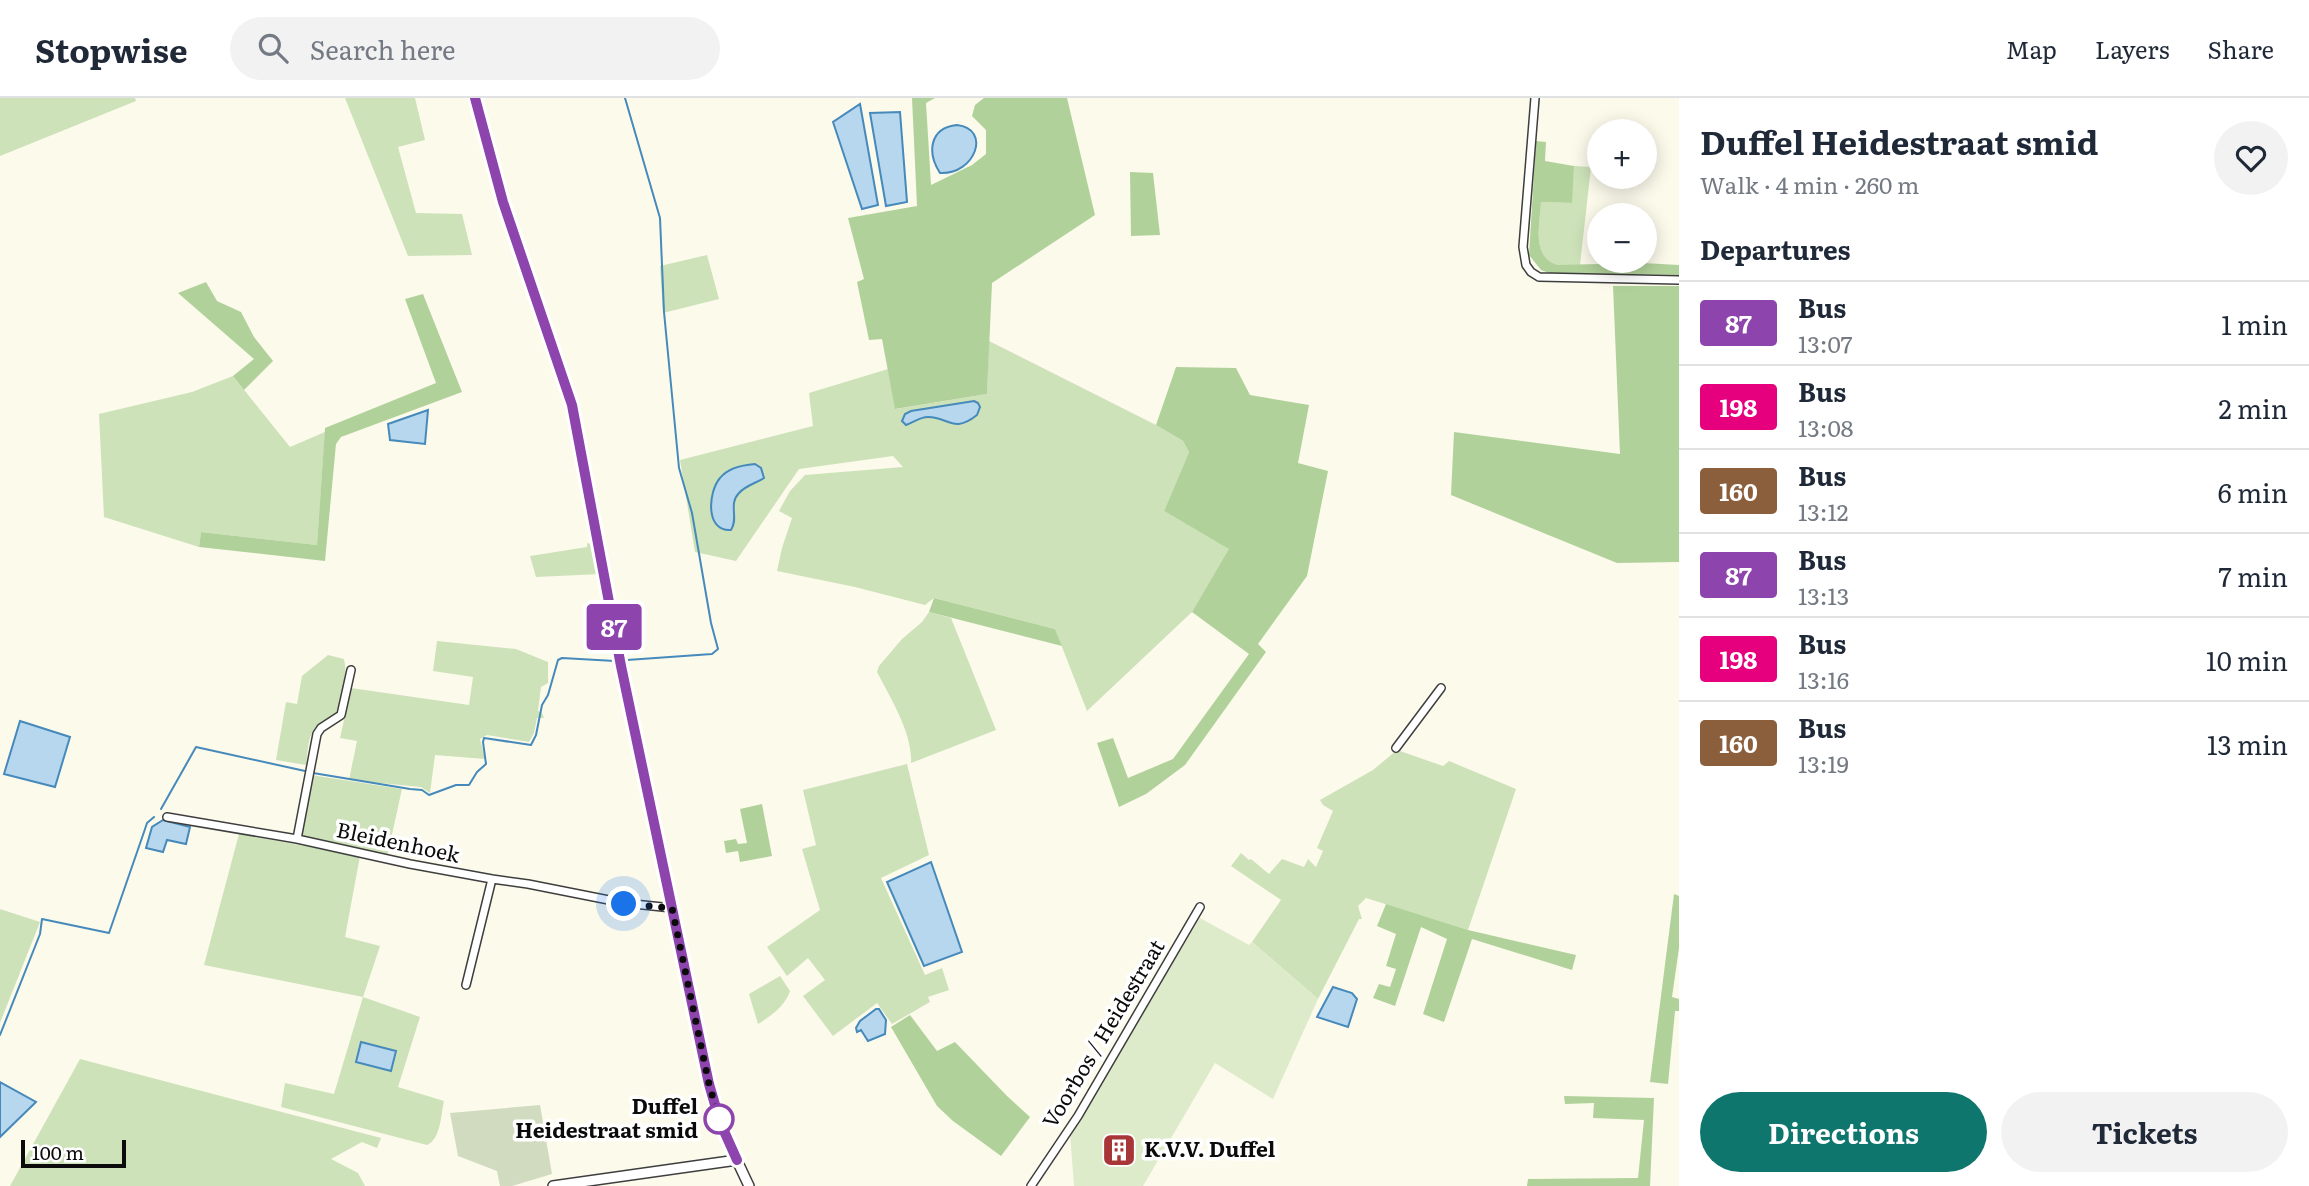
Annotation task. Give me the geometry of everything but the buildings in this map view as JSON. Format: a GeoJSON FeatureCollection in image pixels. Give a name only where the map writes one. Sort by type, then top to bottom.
{"type":"FeatureCollection","features":[{"type":"Feature","properties":{"kind":"street"},"geometry":{"type":"LineString","coordinates":[[475,98],[503,202],[572,405],[621,666],[713,1100],[725,1135],[749,1186]]}},
{"type":"Feature","properties":{"kind":"street"},"geometry":{"type":"LineString","coordinates":[[1535,98],[1523,256],[1531,272],[1539,277],[1562,279],[1679,280]]}},
{"type":"Feature","properties":{"kind":"street"},"geometry":{"type":"LineString","coordinates":[[297,839],[317,734],[321,727],[341,715],[351,670]]}},
{"type":"Feature","properties":{"kind":"street"},"geometry":{"type":"LineString","coordinates":[[1396,748],[1441,688]]}},
{"type":"Feature","properties":{"kind":"street","name":"Bleidenhoek"},"geometry":{"type":"LineString","coordinates":[[167,817],[297,839],[624,904],[672,908]]}},
{"type":"Feature","properties":{"kind":"street"},"geometry":{"type":"LineString","coordinates":[[466,985],[492,879]]}},
{"type":"Feature","properties":{"kind":"street","name":"Voorbos / Heidestraat"},"geometry":{"type":"LineString","coordinates":[[1031,1186],[1078,1116],[1200,907]]}},
{"type":"Feature","properties":{"kind":"street"},"geometry":{"type":"LineString","coordinates":[[553,1186],[737,1160]]}},
{"type":"Feature","properties":{"kind":"green space"},"geometry":{"type":"Polygon","coordinates":[[[0,98],[135,98],[136,101],[0,156],[0,98]]]}},
{"type":"Feature","properties":{"kind":"green space"},"geometry":{"type":"Polygon","coordinates":[[[345,98],[415,98],[425,140],[398,147],[416,213],[462,214],[472,255],[408,256],[345,98]]]}},
{"type":"Feature","properties":{"kind":"green space"},"geometry":{"type":"Polygon","coordinates":[[[912,98],[935,98],[926,103],[931,185],[972,165],[986,154],[986,130],[972,116],[975,105],[984,98],[1067,98],[1095,215],[992,283],[987,394],[895,409],[882,339],[869,340],[857,282],[864,279],[848,218],[917,206],[912,98]]]}},
{"type":"Feature","properties":{"kind":"green space"},"geometry":{"type":"Polygon","coordinates":[[[1536,141],[1546,142],[1545,161],[1574,166],[1572,203],[1541,202],[1540,247],[1549,261],[1557,265],[1587,264],[1587,273],[1657,273],[1657,264],[1679,265],[1679,275],[1549,273],[1541,270],[1529,255],[1536,141]]]}},
{"type":"Feature","properties":{"kind":"green space"},"geometry":{"type":"Polygon","coordinates":[[[1574,166],[1587,167],[1589,189],[1580,265],[1550,263],[1540,250],[1541,202],[1571,203],[1574,166]]]}},
{"type":"Feature","properties":{"kind":"green space"},"geometry":{"type":"Polygon","coordinates":[[[1130,172],[1153,173],[1160,235],[1131,236],[1130,172]]]}},
{"type":"Feature","properties":{"kind":"green space"},"geometry":{"type":"Polygon","coordinates":[[[707,255],[719,299],[663,313],[660,266],[707,255]]]}},
{"type":"Feature","properties":{"kind":"green space"},"geometry":{"type":"Polygon","coordinates":[[[206,282],[217,301],[241,312],[254,337],[273,361],[244,390],[233,376],[254,359],[178,293],[206,282]]]}},
{"type":"Feature","properties":{"kind":"green space"},"geometry":{"type":"Polygon","coordinates":[[[1613,286],[1679,286],[1679,562],[1617,563],[1451,495],[1454,432],[1620,454],[1613,286]]]}},
{"type":"Feature","properties":{"kind":"green space"},"geometry":{"type":"Polygon","coordinates":[[[423,294],[462,392],[341,437],[336,444],[325,561],[199,547],[201,532],[317,545],[325,428],[436,383],[405,299],[423,294]]]}},
{"type":"Feature","properties":{"kind":"green space"},"geometry":{"type":"Polygon","coordinates":[[[989,341],[1183,441],[1189,452],[1164,511],[1230,549],[1192,612],[1087,711],[1055,629],[934,598],[925,605],[777,571],[792,518],[779,511],[790,491],[805,475],[903,467],[893,456],[799,469],[736,561],[695,552],[680,460],[813,426],[809,393],[888,369],[896,409],[987,394],[989,341]]]}},
{"type":"Feature","properties":{"kind":"green space"},"geometry":{"type":"Polygon","coordinates":[[[1176,367],[1236,368],[1250,395],[1309,405],[1298,463],[1328,471],[1307,576],[1258,644],[1266,652],[1185,765],[1146,794],[1119,807],[1097,743],[1113,738],[1128,778],[1173,759],[1249,654],[1192,612],[1229,549],[1164,511],[1189,452],[1183,441],[1156,425],[1176,367]]]}},
{"type":"Feature","properties":{"kind":"green space"},"geometry":{"type":"Polygon","coordinates":[[[233,376],[290,447],[325,432],[317,545],[201,532],[199,547],[104,517],[99,414],[192,392],[233,376]]]}},
{"type":"Feature","properties":{"kind":"green space"},"geometry":{"type":"Polygon","coordinates":[[[587,543],[595,545],[600,574],[536,577],[530,556],[587,547],[587,543]]]}},
{"type":"Feature","properties":{"kind":"green space"},"geometry":{"type":"Polygon","coordinates":[[[934,598],[1055,629],[1062,646],[929,612],[934,598]]]}},
{"type":"Feature","properties":{"kind":"green space"},"geometry":{"type":"Polygon","coordinates":[[[929,612],[951,618],[996,730],[911,763],[905,728],[877,672],[902,639],[922,622],[929,612]]]}},
{"type":"Feature","properties":{"kind":"green space"},"geometry":{"type":"Polygon","coordinates":[[[437,641],[516,649],[548,662],[548,683],[541,687],[538,711],[544,718],[537,718],[529,742],[487,735],[480,739],[485,759],[435,755],[430,793],[421,787],[349,780],[357,741],[340,738],[351,688],[469,705],[473,677],[433,671],[437,641]]]}},
{"type":"Feature","properties":{"kind":"green space"},"geometry":{"type":"Polygon","coordinates":[[[328,655],[344,659],[346,687],[341,708],[336,715],[312,732],[306,765],[276,760],[286,702],[297,704],[302,676],[328,655]]]}},
{"type":"Feature","properties":{"kind":"green space"},"geometry":{"type":"Polygon","coordinates":[[[1397,750],[1443,766],[1449,761],[1516,789],[1468,930],[1366,898],[1358,906],[1362,919],[1359,919],[1318,999],[1252,942],[1281,900],[1231,866],[1241,853],[1269,874],[1282,859],[1304,867],[1308,859],[1316,867],[1323,851],[1317,848],[1333,811],[1320,800],[1373,770],[1397,750]]]}},
{"type":"Feature","properties":{"kind":"green space"},"geometry":{"type":"Polygon","coordinates":[[[907,764],[929,855],[881,878],[925,975],[942,968],[949,990],[928,997],[930,1002],[892,1024],[877,1003],[833,1036],[803,996],[825,980],[808,958],[787,976],[767,947],[820,910],[802,849],[816,845],[803,790],[907,764]]]}},
{"type":"Feature","properties":{"kind":"green space"},"geometry":{"type":"Polygon","coordinates":[[[311,775],[402,789],[387,857],[304,838],[301,833],[311,775]]]}},
{"type":"Feature","properties":{"kind":"green space"},"geometry":{"type":"Polygon","coordinates":[[[762,804],[772,856],[740,862],[738,851],[726,853],[724,841],[736,839],[738,844],[747,843],[740,809],[762,804]]]}},
{"type":"Feature","properties":{"kind":"green space"},"geometry":{"type":"Polygon","coordinates":[[[239,834],[360,856],[345,937],[380,946],[363,997],[204,965],[239,834]]]}},
{"type":"Feature","properties":{"kind":"green space"},"geometry":{"type":"Polygon","coordinates":[[[1674,894],[1679,896],[1679,948],[1672,997],[1679,999],[1679,1011],[1675,1011],[1668,1084],[1650,1082],[1674,894]]]}},
{"type":"Feature","properties":{"kind":"green space"},"geometry":{"type":"Polygon","coordinates":[[[1386,904],[1468,930],[1576,955],[1572,970],[1472,939],[1444,1022],[1423,1014],[1447,939],[1421,927],[1395,1006],[1373,998],[1379,984],[1390,987],[1396,969],[1386,966],[1396,934],[1377,926],[1386,904]]]}},
{"type":"Feature","properties":{"kind":"green space"},"geometry":{"type":"Polygon","coordinates":[[[0,909],[40,922],[0,1023],[0,909]]]}},
{"type":"Feature","properties":{"kind":"green space"},"geometry":{"type":"Polygon","coordinates":[[[1200,918],[1249,945],[1252,942],[1318,999],[1273,1099],[1215,1063],[1143,1186],[1074,1186],[1070,1133],[1200,918]]]}},
{"type":"Feature","properties":{"kind":"green space"},"geometry":{"type":"Polygon","coordinates":[[[780,976],[790,991],[788,996],[777,1010],[758,1024],[749,994],[780,976]]]}},
{"type":"Feature","properties":{"kind":"green space"},"geometry":{"type":"Polygon","coordinates":[[[363,997],[420,1017],[398,1087],[444,1101],[438,1132],[427,1145],[281,1107],[285,1083],[334,1094],[363,997]]]}},
{"type":"Feature","properties":{"kind":"green space"},"geometry":{"type":"Polygon","coordinates":[[[910,1015],[937,1051],[955,1042],[1030,1117],[1001,1156],[937,1106],[891,1027],[910,1015]]]}},
{"type":"Feature","properties":{"kind":"green space"},"geometry":{"type":"Polygon","coordinates":[[[80,1059],[381,1138],[377,1148],[362,1142],[331,1159],[358,1173],[365,1186],[10,1186],[80,1059]]]}},
{"type":"Feature","properties":{"kind":"green space"},"geometry":{"type":"Polygon","coordinates":[[[1564,1096],[1654,1098],[1650,1186],[1527,1186],[1528,1179],[1638,1178],[1644,1120],[1593,1118],[1594,1103],[1565,1104],[1564,1096]]]}},
{"type":"Feature","properties":{"kind":"green space"},"geometry":{"type":"Polygon","coordinates":[[[540,1105],[552,1174],[512,1186],[500,1186],[497,1171],[458,1156],[450,1113],[540,1105]]]}},
{"type":"Feature","properties":{"kind":"water"},"geometry":{"type":"Polygon","coordinates":[[[860,104],[878,205],[862,209],[833,122],[860,104]]]}},
{"type":"Feature","properties":{"kind":"water"},"geometry":{"type":"Polygon","coordinates":[[[900,112],[907,202],[886,206],[870,113],[900,112]]]}},
{"type":"Feature","properties":{"kind":"water"},"geometry":{"type":"Polygon","coordinates":[[[957,125],[968,128],[974,134],[975,151],[962,167],[952,172],[940,173],[933,157],[933,143],[941,131],[957,125]]]}},
{"type":"Feature","properties":{"kind":"water"},"geometry":{"type":"Polygon","coordinates":[[[974,401],[980,407],[977,415],[962,423],[928,417],[906,425],[902,421],[905,414],[911,411],[974,401]]]}},
{"type":"Feature","properties":{"kind":"water"},"geometry":{"type":"Polygon","coordinates":[[[428,410],[425,444],[390,440],[388,424],[428,410]]]}},
{"type":"Feature","properties":{"kind":"water"},"geometry":{"type":"Polygon","coordinates":[[[755,464],[761,468],[764,478],[739,493],[734,502],[731,530],[723,529],[717,525],[711,510],[716,484],[731,469],[755,464]]]}},
{"type":"Feature","properties":{"kind":"water"},"geometry":{"type":"Polygon","coordinates":[[[20,721],[70,737],[55,787],[4,774],[20,721]]]}},
{"type":"Feature","properties":{"kind":"water"},"geometry":{"type":"Polygon","coordinates":[[[163,820],[190,827],[186,844],[167,840],[163,852],[146,848],[152,827],[163,820]]]}},
{"type":"Feature","properties":{"kind":"water"},"geometry":{"type":"Polygon","coordinates":[[[931,862],[962,952],[924,966],[887,882],[931,862]]]}},
{"type":"Feature","properties":{"kind":"water"},"geometry":{"type":"Polygon","coordinates":[[[1333,987],[1352,993],[1357,999],[1348,1027],[1317,1017],[1333,987]]]}},
{"type":"Feature","properties":{"kind":"water"},"geometry":{"type":"Polygon","coordinates":[[[879,1009],[886,1020],[885,1034],[868,1041],[861,1030],[857,1032],[856,1028],[860,1021],[879,1009]]]}},
{"type":"Feature","properties":{"kind":"water"},"geometry":{"type":"Polygon","coordinates":[[[361,1042],[396,1051],[391,1071],[356,1062],[361,1042]]]}},
{"type":"Feature","properties":{"kind":"water"},"geometry":{"type":"Polygon","coordinates":[[[0,1082],[36,1102],[0,1137],[0,1082]]]}},
{"type":"Feature","properties":{"kind":"waterway"},"geometry":{"type":"LineString","coordinates":[[625,98],[660,218],[664,312],[679,468],[692,513],[718,649],[712,654],[627,660]]}},
{"type":"Feature","properties":{"kind":"waterway"},"geometry":{"type":"LineString","coordinates":[[313,773],[422,790],[429,795],[456,785],[469,785],[486,764],[484,738],[531,745],[558,660],[615,661]]}},
{"type":"Feature","properties":{"kind":"waterway"},"geometry":{"type":"LineString","coordinates":[[161,809],[196,747],[305,771]]}},
{"type":"Feature","properties":{"kind":"waterway"},"geometry":{"type":"LineString","coordinates":[[0,1035],[40,934],[42,919],[109,933],[147,823],[154,817]]}},
{"type":"Feature","properties":{"kind":"bus line","name":"87"},"geometry":{"type":"LineString","coordinates":[[475,98],[503,202],[572,405],[621,666],[709,1084],[720,1122],[737,1160]]}},
{"type":"Feature","properties":{"kind":"place","name":"Duffel Heidestraat smid"},"geometry":{"type":"Point","coordinates":[719,1119]}},
{"type":"Feature","properties":{"kind":"place","name":"K.V.V. Duffel"},"geometry":{"type":"Point","coordinates":[1119,1150]}},
{"type":"Feature","properties":{"kind":"route"},"geometry":{"type":"LineString","coordinates":[[624,904],[672,908],[709,1084],[720,1122],[719,1119]]}}]}
